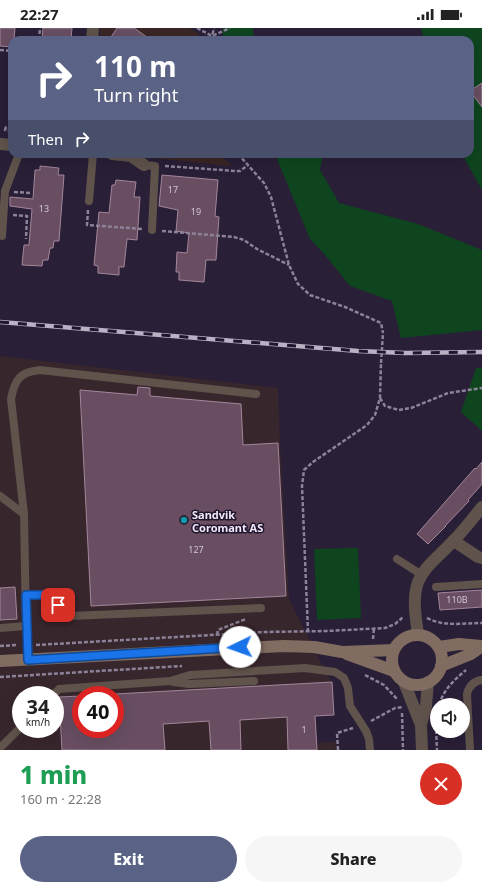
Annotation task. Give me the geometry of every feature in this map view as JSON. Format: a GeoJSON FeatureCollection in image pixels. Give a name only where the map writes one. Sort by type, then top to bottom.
{"type":"FeatureCollection","features":[{"type":"Feature","properties":{"kind":"street"},"geometry":{"type":"LineString","coordinates":[[135,158],[149,165]]}},
{"type":"Feature","properties":{"kind":"street"},"geometry":{"type":"LineString","coordinates":[[418,635],[414,602],[418,583],[422,575],[434,560],[454,541],[482,507]]}},
{"type":"Feature","properties":{"kind":"street"},"geometry":{"type":"LineString","coordinates":[[454,541],[478,557],[482,558]]}},
{"type":"Feature","properties":{"kind":"street"},"geometry":{"type":"LineString","coordinates":[[418,635],[430,638],[438,647],[442,656],[442,666],[434,678],[428,682],[416,685],[404,682],[397,676],[394,671],[392,661],[394,650],[403,639],[418,635]]}},
{"type":"Feature","properties":{"kind":"street"},"geometry":{"type":"LineString","coordinates":[[438,647],[459,644],[482,646]]}},
{"type":"Feature","properties":{"kind":"street"},"geometry":{"type":"LineString","coordinates":[[0,661],[284,646],[314,647],[342,652],[394,650]]}},
{"type":"Feature","properties":{"kind":"street"},"geometry":{"type":"LineString","coordinates":[[442,666],[471,654],[482,646]]}},
{"type":"Feature","properties":{"kind":"street"},"geometry":{"type":"LineString","coordinates":[[342,652],[371,664],[394,671]]}},
{"type":"Feature","properties":{"kind":"street"},"geometry":{"type":"LineString","coordinates":[[404,682],[421,725]]}},
{"type":"Feature","properties":{"kind":"street"},"geometry":{"type":"LineString","coordinates":[[422,750],[421,725],[426,706],[428,682]]}},
{"type":"Feature","properties":{"kind":"lane"},"geometry":{"type":"LineString","coordinates":[[2,236],[5,191],[17,158]]}},
{"type":"Feature","properties":{"kind":"lane"},"geometry":{"type":"LineString","coordinates":[[89,201],[92,158]]}},
{"type":"Feature","properties":{"kind":"lane"},"geometry":{"type":"LineString","coordinates":[[149,165],[152,230]]}},
{"type":"Feature","properties":{"kind":"lane"},"geometry":{"type":"LineString","coordinates":[[28,660],[24,514],[11,399],[14,385],[20,377],[29,371],[40,370],[256,394]]}},
{"type":"Feature","properties":{"kind":"lane"},"geometry":{"type":"LineString","coordinates":[[0,496],[24,514]]}},
{"type":"Feature","properties":{"kind":"lane"},"geometry":{"type":"LineString","coordinates":[[397,559],[422,575]]}},
{"type":"Feature","properties":{"kind":"lane"},"geometry":{"type":"LineString","coordinates":[[436,587],[482,584]]}},
{"type":"Feature","properties":{"kind":"lane"},"geometry":{"type":"LineString","coordinates":[[26,595],[46,595],[70,616],[261,608]]}},
{"type":"Feature","properties":{"kind":"lane"},"geometry":{"type":"LineString","coordinates":[[0,628],[26,626]]}},
{"type":"Feature","properties":{"kind":"lane"},"geometry":{"type":"LineString","coordinates":[[64,689],[170,681],[190,675],[305,668],[335,672],[344,678],[348,688],[350,706],[366,731],[369,739],[370,750]]}},
{"type":"Feature","properties":{"kind":"lane"},"geometry":{"type":"LineString","coordinates":[[470,750],[467,694],[470,686],[477,680],[482,680]]}},
{"type":"Feature","properties":{"kind":"lane"},"geometry":{"type":"LineString","coordinates":[[170,681],[189,684],[254,681]]}},
{"type":"Feature","properties":{"kind":"lane"},"geometry":{"type":"LineString","coordinates":[[0,748],[12,736]]}},
{"type":"Feature","properties":{"kind":"path"},"geometry":{"type":"LineString","coordinates":[[197,28],[212,36],[230,29]]}},
{"type":"Feature","properties":{"kind":"path"},"geometry":{"type":"LineString","coordinates":[[212,36],[214,28]]}},
{"type":"Feature","properties":{"kind":"path"},"geometry":{"type":"LineString","coordinates":[[241,158],[264,183],[271,197],[289,264],[298,284],[310,295],[381,323],[383,327],[380,398],[375,414],[367,425],[313,462],[304,470],[302,486],[308,632]]}},
{"type":"Feature","properties":{"kind":"path"},"geometry":{"type":"LineString","coordinates":[[149,165],[236,171],[240,171],[248,166]]}},
{"type":"Feature","properties":{"kind":"path"},"geometry":{"type":"LineString","coordinates":[[5,191],[31,193]]}},
{"type":"Feature","properties":{"kind":"path"},"geometry":{"type":"LineString","coordinates":[[89,201],[87,225],[234,237],[244,240],[267,255],[289,264]]}},
{"type":"Feature","properties":{"kind":"path"},"geometry":{"type":"LineString","coordinates":[[3,214],[27,216],[26,239]]}},
{"type":"Feature","properties":{"kind":"path"},"geometry":{"type":"LineString","coordinates":[[380,398],[385,406],[399,410],[411,408],[448,393],[482,388]]}},
{"type":"Feature","properties":{"kind":"path"},"geometry":{"type":"LineString","coordinates":[[217,635],[218,630],[259,615],[262,612],[261,608]]}},
{"type":"Feature","properties":{"kind":"path"},"geometry":{"type":"LineString","coordinates":[[0,646],[264,632],[308,632],[384,628],[395,624],[401,619],[405,612]]}},
{"type":"Feature","properties":{"kind":"path"},"geometry":{"type":"LineString","coordinates":[[424,614],[426,618],[435,622],[455,624],[482,623]]}},
{"type":"Feature","properties":{"kind":"path"},"geometry":{"type":"LineString","coordinates":[[455,624],[456,630]]}},
{"type":"Feature","properties":{"kind":"path"},"geometry":{"type":"LineString","coordinates":[[442,698],[450,684],[467,670],[472,668]]}},
{"type":"Feature","properties":{"kind":"path"},"geometry":{"type":"LineString","coordinates":[[402,707],[403,750]]}},
{"type":"Feature","properties":{"kind":"path"},"geometry":{"type":"LineString","coordinates":[[337,733],[338,750]]}},
{"type":"Feature","properties":{"kind":"path"},"geometry":{"type":"LineString","coordinates":[[437,738],[437,750]]}},
{"type":"Feature","properties":{"kind":"shaded area"},"geometry":{"type":"Polygon","coordinates":[[[100,28],[189,28],[199,34],[199,36],[100,36],[100,28]]]}},
{"type":"Feature","properties":{"kind":"shaded area"},"geometry":{"type":"Polygon","coordinates":[[[152,158],[223,158],[232,166],[152,158]]]}},
{"type":"Feature","properties":{"kind":"shaded area"},"geometry":{"type":"Polygon","coordinates":[[[0,356],[278,388],[289,599],[331,682],[333,713],[315,714],[316,743],[335,742],[336,750],[0,750],[0,356]]]}},
{"type":"Feature","properties":{"kind":"green space"},"geometry":{"type":"Polygon","coordinates":[[[223,28],[253,28],[254,36],[223,36],[223,28]]]}},
{"type":"Feature","properties":{"kind":"green space"},"geometry":{"type":"Polygon","coordinates":[[[421,28],[482,28],[482,190],[464,158],[474,158],[474,36],[423,36],[421,28]]]}},
{"type":"Feature","properties":{"kind":"green space"},"geometry":{"type":"Polygon","coordinates":[[[277,158],[322,158],[320,170],[339,203],[418,224],[482,250],[482,330],[401,338],[392,301],[350,286],[310,239],[277,158]]]}},
{"type":"Feature","properties":{"kind":"green space"},"geometry":{"type":"Polygon","coordinates":[[[476,368],[482,368],[482,431],[461,412],[476,368]]]}},
{"type":"Feature","properties":{"kind":"green space"},"geometry":{"type":"Polygon","coordinates":[[[358,548],[361,618],[317,620],[314,549],[358,548]]]}},
{"type":"Feature","properties":{"kind":"building"},"geometry":{"type":"Polygon","coordinates":[[[0,28],[15,28],[14,36],[8,36],[8,47],[0,46],[0,28]]]}},
{"type":"Feature","properties":{"kind":"building"},"geometry":{"type":"Polygon","coordinates":[[[43,28],[72,28],[71,36],[42,36],[43,28]]]}},
{"type":"Feature","properties":{"kind":"building"},"geometry":{"type":"Polygon","coordinates":[[[117,28],[134,28],[145,36],[112,36],[117,28]]]}},
{"type":"Feature","properties":{"kind":"building"},"geometry":{"type":"Polygon","coordinates":[[[482,83],[482,107],[474,96],[474,88],[482,83]]]}},
{"type":"Feature","properties":{"kind":"building"},"geometry":{"type":"Polygon","coordinates":[[[40,166],[59,168],[58,175],[64,175],[59,241],[54,241],[53,248],[50,248],[48,260],[43,260],[42,266],[22,265],[24,245],[29,245],[32,209],[10,206],[10,197],[33,199],[35,170],[40,170],[40,166]]]}},
{"type":"Feature","properties":{"kind":"building"},"geometry":{"type":"Polygon","coordinates":[[[162,175],[218,180],[215,216],[219,217],[216,260],[206,260],[204,282],[179,280],[179,272],[176,272],[177,252],[187,253],[189,233],[176,231],[178,210],[159,206],[162,175]]]}},
{"type":"Feature","properties":{"kind":"building"},"geometry":{"type":"Polygon","coordinates":[[[116,180],[136,182],[134,197],[140,197],[137,240],[127,239],[124,267],[119,267],[119,275],[98,273],[98,266],[94,265],[99,212],[109,213],[112,185],[115,185],[116,180]]]}},
{"type":"Feature","properties":{"kind":"building","name":"Sandvik Coromant AS"},"geometry":{"type":"Polygon","coordinates":[[[138,387],[150,388],[150,396],[241,404],[243,445],[278,443],[286,596],[91,606],[80,390],[137,395],[138,387]]]}},
{"type":"Feature","properties":{"kind":"building"},"geometry":{"type":"Polygon","coordinates":[[[482,462],[482,484],[468,500],[469,501],[428,544],[417,534],[482,462]]]}},
{"type":"Feature","properties":{"kind":"building"},"geometry":{"type":"Polygon","coordinates":[[[15,587],[17,619],[0,620],[0,588],[15,587]]]}},
{"type":"Feature","properties":{"kind":"building"},"geometry":{"type":"Polygon","coordinates":[[[482,590],[482,607],[440,610],[438,593],[482,590]]]}},
{"type":"Feature","properties":{"kind":"building"},"geometry":{"type":"Polygon","coordinates":[[[332,682],[334,715],[315,716],[317,750],[288,750],[287,717],[240,720],[241,750],[211,750],[209,721],[163,724],[165,750],[62,750],[61,738],[64,738],[64,697],[72,696],[72,738],[124,738],[124,694],[332,682]]]}},
{"type":"Feature","properties":{"kind":"railway"},"geometry":{"type":"LineString","coordinates":[[0,322],[358,351],[405,353],[482,352]]}},
{"type":"Feature","properties":{"kind":"place","name":"Sandvik Coromant AS"},"geometry":{"type":"Point","coordinates":[184,520]}},
{"type":"Feature","properties":{"kind":"route"},"geometry":{"type":"LineString","coordinates":[[58,605],[46,595],[26,595],[28,660],[240,647]]}}]}
